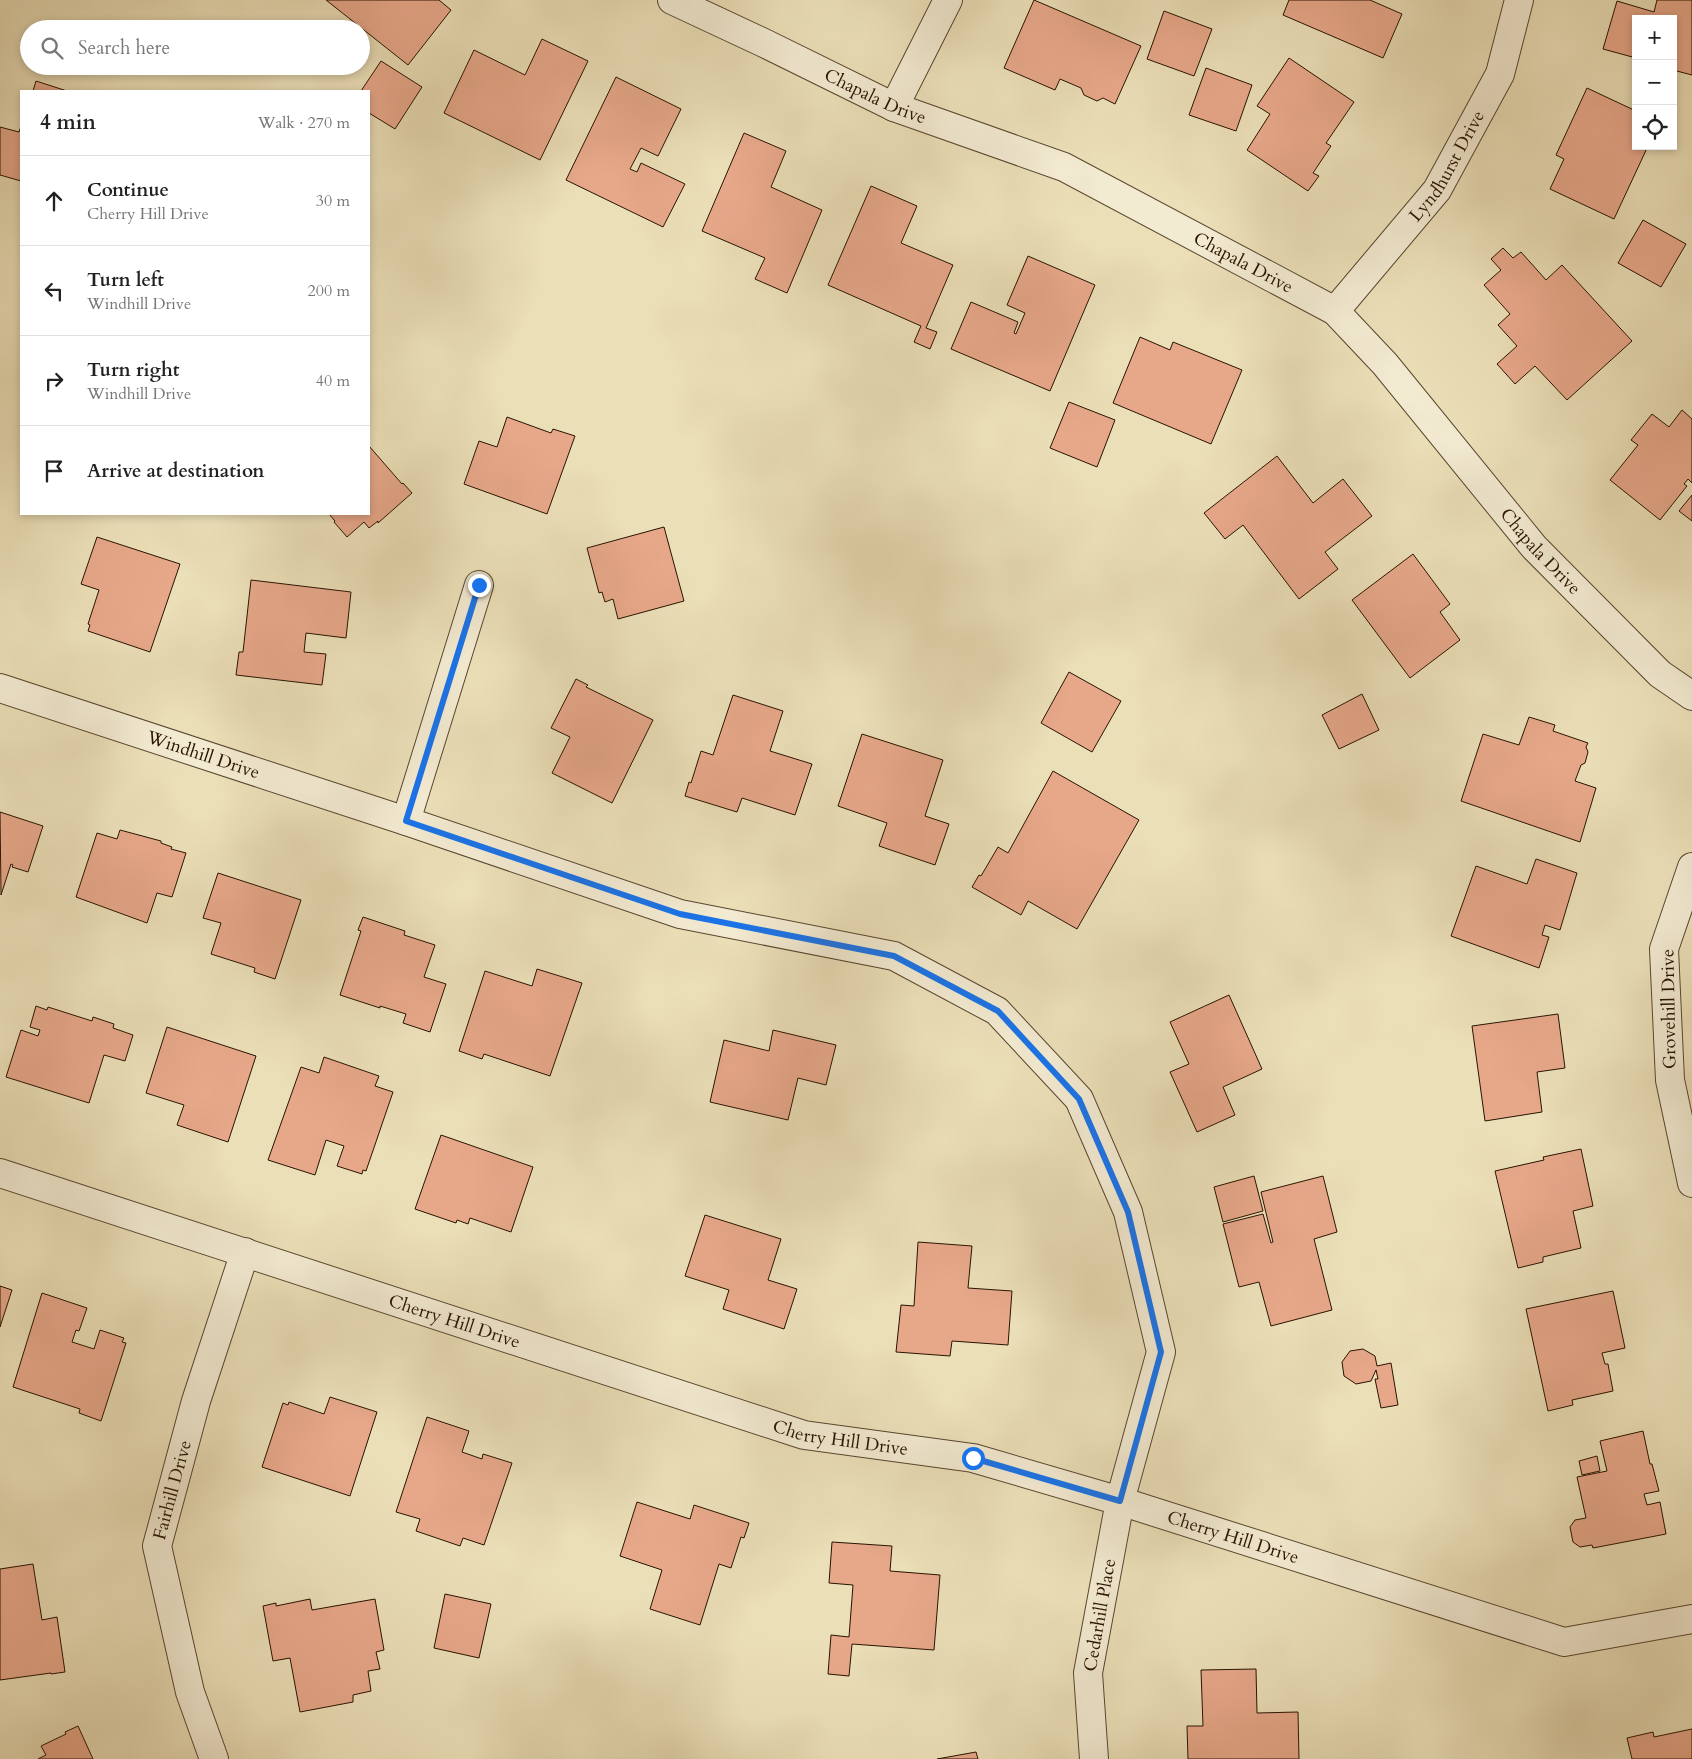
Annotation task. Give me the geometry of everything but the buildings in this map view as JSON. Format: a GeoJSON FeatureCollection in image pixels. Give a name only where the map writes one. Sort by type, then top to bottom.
{"type":"FeatureCollection","features":[{"type":"Feature","properties":{"kind":"street","name":"Chapala Drive"},"geometry":{"type":"LineString","coordinates":[[672,0],[764,43],[894,108],[1064,167],[1335,311],[1385,364],[1534,547],[1660,674],[1692,696]]}},
{"type":"Feature","properties":{"kind":"street"},"geometry":{"type":"LineString","coordinates":[[894,108],[948,0]]}},
{"type":"Feature","properties":{"kind":"street","name":"Lyndhurst Drive"},"geometry":{"type":"LineString","coordinates":[[1335,311],[1437,190],[1500,74],[1519,0]]}},
{"type":"Feature","properties":{"kind":"street"},"geometry":{"type":"LineString","coordinates":[[406,821],[479,585]]}},
{"type":"Feature","properties":{"kind":"street","name":"Windhill Drive"},"geometry":{"type":"LineString","coordinates":[[0,688],[406,821],[680,914],[894,956],[998,1011],[1079,1099],[1128,1212],[1161,1352],[1120,1501]]}},
{"type":"Feature","properties":{"kind":"street","name":"Grovehill Drive"},"geometry":{"type":"LineString","coordinates":[[1692,867],[1664,949],[1670,1080],[1692,1183]]}},
{"type":"Feature","properties":{"kind":"street","name":"Cherry Hill Drive"},"geometry":{"type":"LineString","coordinates":[[0,1173],[804,1435],[973,1458],[1120,1501],[1564,1642],[1692,1619]]}},
{"type":"Feature","properties":{"kind":"street","name":"Fairhill Drive"},"geometry":{"type":"LineString","coordinates":[[214,1759],[190,1692],[157,1546],[196,1401],[245,1252]]}},
{"type":"Feature","properties":{"kind":"street","name":"Cedarhill Place"},"geometry":{"type":"LineString","coordinates":[[1094,1759],[1088,1673],[1120,1501]]}},
{"type":"Feature","properties":{"kind":"route"},"geometry":{"type":"LineString","coordinates":[[479,585],[406,821],[680,914],[894,956],[998,1011],[1079,1099],[1128,1212],[1161,1352],[1120,1501],[973,1458]]}}]}
